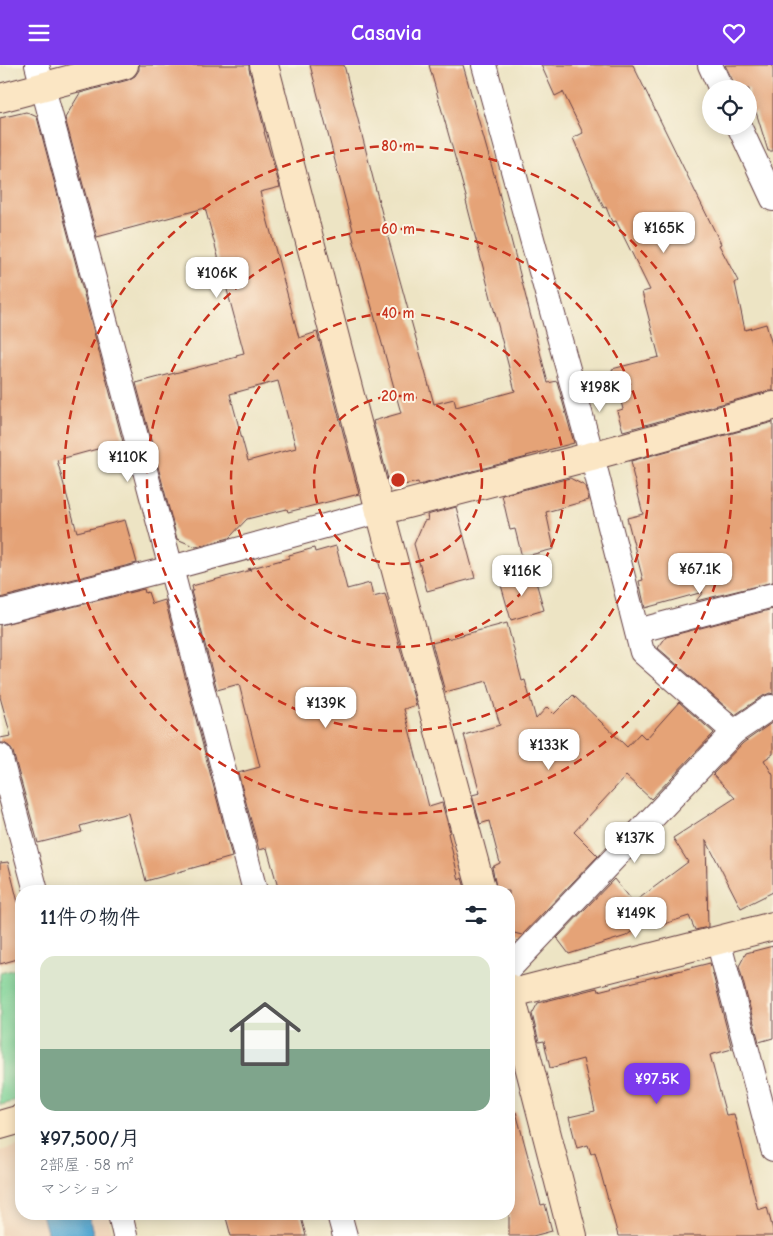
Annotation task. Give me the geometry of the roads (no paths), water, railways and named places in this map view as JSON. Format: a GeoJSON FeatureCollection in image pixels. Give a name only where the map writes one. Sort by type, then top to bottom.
{"type":"FeatureCollection","features":[{"type":"Feature","properties":{"kind":"street"},"geometry":{"type":"LineString","coordinates":[[0,98],[40,76],[124,65]]}},
{"type":"Feature","properties":{"kind":"street"},"geometry":{"type":"LineString","coordinates":[[264,65],[380,511],[480,885]]}},
{"type":"Feature","properties":{"kind":"street"},"geometry":{"type":"LineString","coordinates":[[484,65],[592,456],[642,652],[734,732]]}},
{"type":"Feature","properties":{"kind":"street"},"geometry":{"type":"LineString","coordinates":[[710,65],[717,80]]}},
{"type":"Feature","properties":{"kind":"street"},"geometry":{"type":"LineString","coordinates":[[40,76],[253,885]]}},
{"type":"Feature","properties":{"kind":"street"},"geometry":{"type":"LineString","coordinates":[[742,135],[773,199]]}},
{"type":"Feature","properties":{"kind":"street"},"geometry":{"type":"LineString","coordinates":[[0,612],[592,456],[773,406]]}},
{"type":"Feature","properties":{"kind":"street"},"geometry":{"type":"LineString","coordinates":[[637,631],[773,595]]}},
{"type":"Feature","properties":{"kind":"street"},"geometry":{"type":"LineString","coordinates":[[515,979],[734,732],[772,708]]}},
{"type":"Feature","properties":{"kind":"street"},"geometry":{"type":"LineString","coordinates":[[0,756],[34,885]]}},
{"type":"Feature","properties":{"kind":"street"},"geometry":{"type":"LineString","coordinates":[[515,985],[773,926]]}},
{"type":"Feature","properties":{"kind":"street"},"geometry":{"type":"LineString","coordinates":[[718,940],[773,1149]]}},
{"type":"Feature","properties":{"kind":"street"},"geometry":{"type":"LineString","coordinates":[[515,1010],[572,1236]]}},
{"type":"Feature","properties":{"kind":"street"},"geometry":{"type":"LineString","coordinates":[[0,1125],[15,1121]]}},
{"type":"Feature","properties":{"kind":"street"},"geometry":{"type":"LineString","coordinates":[[122,1220],[126,1236]]}},
{"type":"Feature","properties":{"kind":"street"},"geometry":{"type":"LineString","coordinates":[[341,1220],[345,1236]]}},
{"type":"Feature","properties":{"kind":"water"},"geometry":{"type":"Polygon","coordinates":[[[44,1220],[90,1220],[94,1236],[48,1236],[44,1220]]]}}]}
